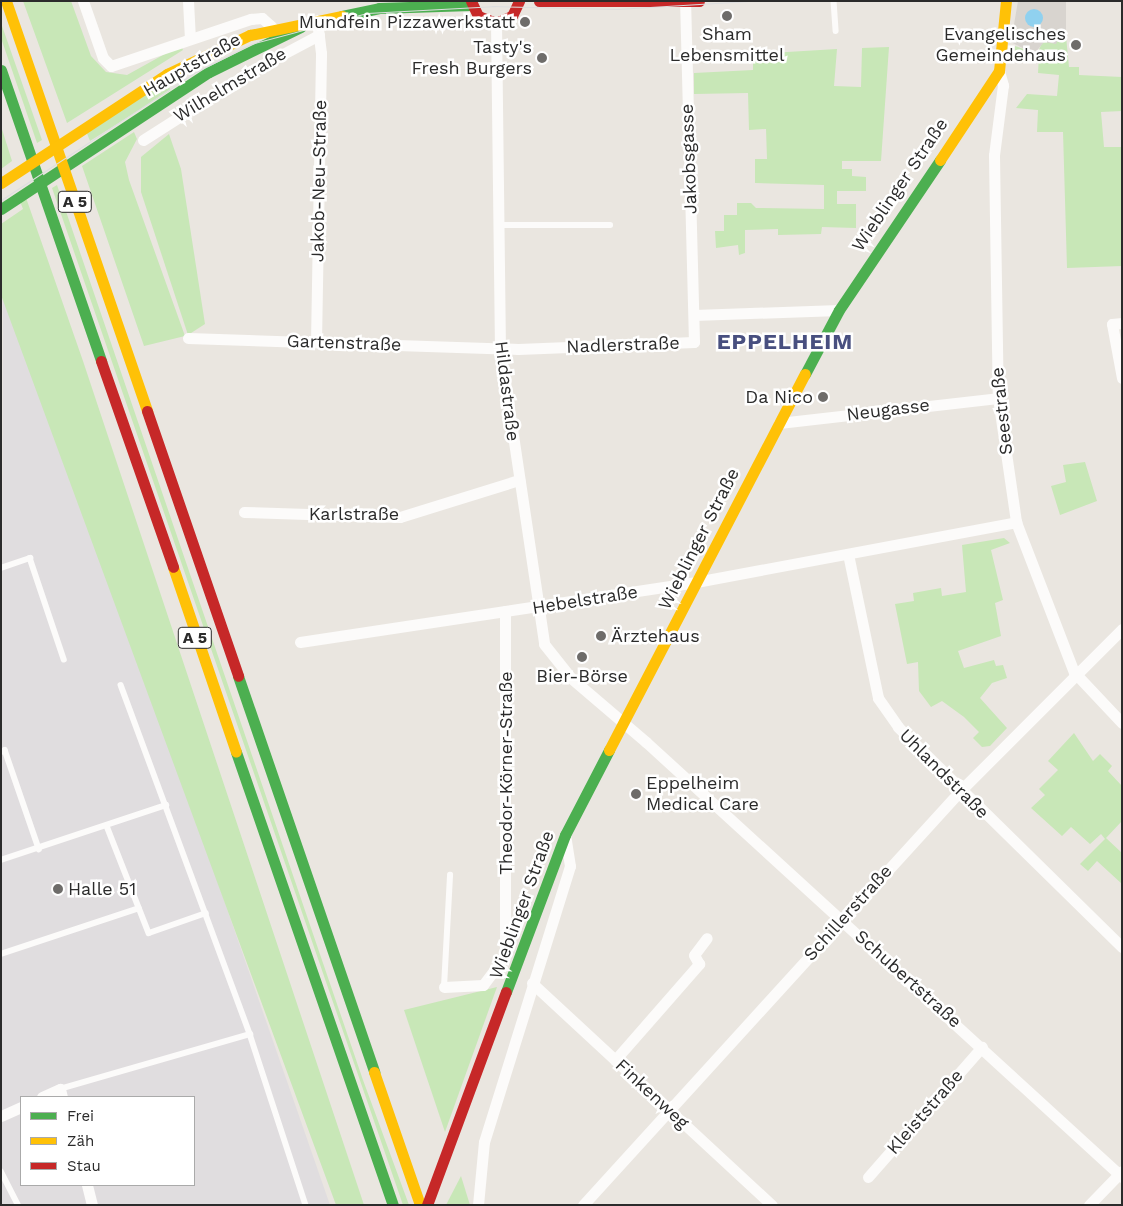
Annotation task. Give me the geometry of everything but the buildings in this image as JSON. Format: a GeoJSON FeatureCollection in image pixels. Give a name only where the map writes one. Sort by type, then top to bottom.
{"type":"FeatureCollection","features":[{"type":"Feature","properties":{"kind":"main road","name":"A 5"},"geometry":{"type":"LineString","coordinates":[[6,1],[420,1205]]}},
{"type":"Feature","properties":{"kind":"main road"},"geometry":{"type":"LineString","coordinates":[[471,3],[478,16],[496,23],[512,16],[519,1]]}},
{"type":"Feature","properties":{"kind":"main road"},"geometry":{"type":"LineString","coordinates":[[539,1],[700,1]]}},
{"type":"Feature","properties":{"kind":"main road","name":"Wieblinger Straße"},"geometry":{"type":"LineString","coordinates":[[427,1205],[462,1117],[565,835],[839,310],[998,71],[1006,1]]}},
{"type":"Feature","properties":{"kind":"main road","name":"Hauptstraße"},"geometry":{"type":"LineString","coordinates":[[3,182],[179,67],[272,27],[379,8],[471,3]]}},
{"type":"Feature","properties":{"kind":"main road","name":"Hauptstraße"},"geometry":{"type":"LineString","coordinates":[[1,209],[90,148],[209,72],[317,20]]}},
{"type":"Feature","properties":{"kind":"main road","name":"A 5"},"geometry":{"type":"LineString","coordinates":[[1,70],[392,1205]]}},
{"type":"Feature","properties":{"kind":"street"},"geometry":{"type":"LineString","coordinates":[[83,1],[103,58],[117,66],[190,37],[250,20],[268,20],[272,27]]}},
{"type":"Feature","properties":{"kind":"street"},"geometry":{"type":"LineString","coordinates":[[188,1],[190,37]]}},
{"type":"Feature","properties":{"kind":"street","name":"Jakobsgasse"},"geometry":{"type":"LineString","coordinates":[[685,2],[694,315]]}},
{"type":"Feature","properties":{"kind":"street","name":"Jakob-Neu-Straße"},"geometry":{"type":"LineString","coordinates":[[316,342],[319,35],[317,20]]}},
{"type":"Feature","properties":{"kind":"street","name":"Hildastraße"},"geometry":{"type":"LineString","coordinates":[[496,23],[500,224],[500,348],[544,644],[554,661],[624,724]]}},
{"type":"Feature","properties":{"kind":"street","name":"Wilhelmstraße"},"geometry":{"type":"LineString","coordinates":[[143,140],[251,71],[319,35]]}},
{"type":"Feature","properties":{"kind":"street","name":"Seestraße"},"geometry":{"type":"LineString","coordinates":[[998,71],[1003,85],[994,155],[998,398],[1016,522],[1074,672],[1122,723]]}},
{"type":"Feature","properties":{"kind":"street","name":"Nadlerstraße"},"geometry":{"type":"LineString","coordinates":[[500,348],[694,342],[694,315],[839,310]]}},
{"type":"Feature","properties":{"kind":"street"},"geometry":{"type":"LineString","coordinates":[[1122,323],[1112,324],[1122,378]]}},
{"type":"Feature","properties":{"kind":"street","name":"Gartenstraße"},"geometry":{"type":"LineString","coordinates":[[188,338],[500,348]]}},
{"type":"Feature","properties":{"kind":"street","name":"Neugasse"},"geometry":{"type":"LineString","coordinates":[[779,423],[998,398]]}},
{"type":"Feature","properties":{"kind":"street","name":"Karlstraße"},"geometry":{"type":"LineString","coordinates":[[244,512],[400,517],[519,480]]}},
{"type":"Feature","properties":{"kind":"street","name":"Hebelstraße"},"geometry":{"type":"LineString","coordinates":[[300,642],[696,582],[1016,522]]}},
{"type":"Feature","properties":{"kind":"street","name":"Uhlandstraße"},"geometry":{"type":"LineString","coordinates":[[848,554],[878,698],[898,728],[959,792],[1122,947]]}},
{"type":"Feature","properties":{"kind":"street","name":"Theodor-Körner-Straße"},"geometry":{"type":"LineString","coordinates":[[444,987],[483,984],[505,956],[505,611]]}},
{"type":"Feature","properties":{"kind":"street","name":"Schillerstraße"},"geometry":{"type":"LineString","coordinates":[[583,1205],[959,792],[1074,672],[1122,629]]}},
{"type":"Feature","properties":{"kind":"street","name":"Schubertstraße"},"geometry":{"type":"LineString","coordinates":[[624,724],[842,919],[1121,1174]]}},
{"type":"Feature","properties":{"kind":"street"},"geometry":{"type":"LineString","coordinates":[[478,1205],[484,1142],[570,866],[565,835]]}},
{"type":"Feature","properties":{"kind":"street"},"geometry":{"type":"LineString","coordinates":[[615,1060],[699,964],[694,954],[707,938]]}},
{"type":"Feature","properties":{"kind":"street","name":"Finkenweg"},"geometry":{"type":"LineString","coordinates":[[532,983],[772,1205]]}},
{"type":"Feature","properties":{"kind":"street","name":"Kleiststraße"},"geometry":{"type":"LineString","coordinates":[[868,1177],[982,1047]]}},
{"type":"Feature","properties":{"kind":"street"},"geometry":{"type":"LineString","coordinates":[[47,1096],[61,1093]]}},
{"type":"Feature","properties":{"kind":"street"},"geometry":{"type":"LineString","coordinates":[[1,1116],[20,1107]]}},
{"type":"Feature","properties":{"kind":"street"},"geometry":{"type":"LineString","coordinates":[[1089,1205],[1121,1174]]}},
{"type":"Feature","properties":{"kind":"street"},"geometry":{"type":"LineString","coordinates":[[86,1186],[92,1205]]}},
{"type":"Feature","properties":{"kind":"lane"},"geometry":{"type":"LineString","coordinates":[[834,1],[836,30]]}},
{"type":"Feature","properties":{"kind":"lane"},"geometry":{"type":"LineString","coordinates":[[500,224],[610,225]]}},
{"type":"Feature","properties":{"kind":"lane"},"geometry":{"type":"LineString","coordinates":[[1,568],[30,558],[64,659]]}},
{"type":"Feature","properties":{"kind":"lane"},"geometry":{"type":"LineString","coordinates":[[121,685],[250,1034],[306,1205]]}},
{"type":"Feature","properties":{"kind":"lane"},"geometry":{"type":"LineString","coordinates":[[1,752],[5,750],[39,849]]}},
{"type":"Feature","properties":{"kind":"lane"},"geometry":{"type":"LineString","coordinates":[[1,860],[39,849],[166,805]]}},
{"type":"Feature","properties":{"kind":"lane"},"geometry":{"type":"LineString","coordinates":[[107,826],[149,933],[206,913]]}},
{"type":"Feature","properties":{"kind":"lane","name":"Theodor-Körner-Straße"},"geometry":{"type":"LineString","coordinates":[[444,987],[450,875]]}},
{"type":"Feature","properties":{"kind":"lane"},"geometry":{"type":"LineString","coordinates":[[1,954],[139,908]]}},
{"type":"Feature","properties":{"kind":"lane"},"geometry":{"type":"LineString","coordinates":[[61,1093],[250,1034]]}},
{"type":"Feature","properties":{"kind":"lane"},"geometry":{"type":"LineString","coordinates":[[1,1171],[18,1205]]}},
{"type":"Feature","properties":{"kind":"shaded area"},"geometry":{"type":"Polygon","coordinates":[[[1018,1],[1066,1],[1066,36],[1060,35],[1056,44],[1044,42],[1034,54],[1011,42],[1018,1]]]}},
{"type":"Feature","properties":{"kind":"shaded area"},"geometry":{"type":"Polygon","coordinates":[[[3,295],[216,877],[330,1205],[1,1205],[3,295]]]}},
{"type":"Feature","properties":{"kind":"green space"},"geometry":{"type":"Polygon","coordinates":[[[23,1],[71,1],[91,56],[106,72],[127,75],[181,45],[183,50],[67,123],[23,1]]]}},
{"type":"Feature","properties":{"kind":"green space"},"geometry":{"type":"Polygon","coordinates":[[[1,23],[42,140],[37,143],[1,38],[1,23]]]}},
{"type":"Feature","properties":{"kind":"green space"},"geometry":{"type":"Polygon","coordinates":[[[1059,35],[1066,36],[1069,67],[1079,67],[1079,75],[1122,77],[1122,111],[1101,112],[1104,147],[1122,147],[1122,266],[1067,268],[1063,132],[1037,132],[1038,110],[1016,108],[1027,94],[1057,96],[1059,75],[1038,73],[1039,55],[1014,57],[1015,46],[1037,54],[1042,43],[1060,39],[1059,35]]]}},
{"type":"Feature","properties":{"kind":"green space"},"geometry":{"type":"Polygon","coordinates":[[[889,47],[881,161],[842,161],[842,169],[852,169],[852,176],[866,177],[866,191],[837,191],[837,204],[856,204],[856,228],[822,227],[821,234],[778,235],[778,229],[745,230],[745,253],[739,255],[738,245],[716,248],[715,231],[724,231],[724,215],[737,215],[737,203],[751,203],[756,208],[824,209],[824,185],[755,183],[755,159],[767,159],[766,129],[749,130],[748,93],[694,94],[694,73],[753,70],[753,54],[837,49],[834,86],[861,87],[862,48],[889,47]]]}},
{"type":"Feature","properties":{"kind":"green space"},"geometry":{"type":"Polygon","coordinates":[[[164,81],[171,90],[90,141],[86,131],[164,81]]]}},
{"type":"Feature","properties":{"kind":"green space"},"geometry":{"type":"Polygon","coordinates":[[[1,126],[12,161],[1,169],[1,126]]]}},
{"type":"Feature","properties":{"kind":"green space"},"geometry":{"type":"Polygon","coordinates":[[[134,132],[137,139],[125,162],[129,180],[185,336],[144,346],[82,166],[134,132]]]}},
{"type":"Feature","properties":{"kind":"green space"},"geometry":{"type":"Polygon","coordinates":[[[169,134],[181,169],[205,324],[188,335],[141,192],[141,157],[169,134]]]}},
{"type":"Feature","properties":{"kind":"green space"},"geometry":{"type":"Polygon","coordinates":[[[57,185],[363,1080],[409,1205],[403,1205],[52,188],[57,185]]]}},
{"type":"Feature","properties":{"kind":"green space"},"geometry":{"type":"Polygon","coordinates":[[[24,192],[83,361],[364,1205],[336,1205],[1,295],[1,224],[23,209],[18,196],[24,192]]]}},
{"type":"Feature","properties":{"kind":"green space"},"geometry":{"type":"Polygon","coordinates":[[[1085,462],[1097,501],[1060,515],[1051,486],[1066,482],[1063,465],[1085,462]]]}},
{"type":"Feature","properties":{"kind":"green space"},"geometry":{"type":"Polygon","coordinates":[[[1004,538],[1010,543],[991,550],[1003,600],[995,603],[1001,636],[958,651],[964,668],[994,660],[996,666],[1003,665],[1007,678],[992,683],[980,698],[1007,728],[990,746],[982,747],[973,738],[979,732],[964,717],[942,701],[931,707],[919,691],[918,662],[907,664],[895,604],[914,601],[913,593],[941,588],[942,596],[966,592],[962,545],[1004,538]]]}},
{"type":"Feature","properties":{"kind":"green space"},"geometry":{"type":"Polygon","coordinates":[[[1074,733],[1093,761],[1100,754],[1112,766],[1108,771],[1122,786],[1122,821],[1106,838],[1122,853],[1122,884],[1097,861],[1088,871],[1080,864],[1105,839],[1101,834],[1090,844],[1071,827],[1062,836],[1031,808],[1045,795],[1039,789],[1058,770],[1048,761],[1074,733]]]}},
{"type":"Feature","properties":{"kind":"green space"},"geometry":{"type":"Polygon","coordinates":[[[497,987],[445,1132],[404,1010],[497,987]]]}},
{"type":"Feature","properties":{"kind":"green space"},"geometry":{"type":"Polygon","coordinates":[[[461,1176],[470,1205],[446,1205],[461,1176]]]}},
{"type":"Feature","properties":{"kind":"water"},"geometry":{"type":"Polygon","coordinates":[[[1034,9],[1040,12],[1043,18],[1040,24],[1034,27],[1028,24],[1025,18],[1028,12],[1034,9]]]}},
{"type":"Feature","properties":{"kind":"tram line"},"geometry":{"type":"LineString","coordinates":[[492,6],[617,9],[749,1]]}},
{"type":"Feature","properties":{"kind":"tram line"},"geometry":{"type":"LineString","coordinates":[[1,200],[194,73],[251,44],[367,13],[497,6]]}},
{"type":"Feature","properties":{"kind":"traffic: fast"},"geometry":{"type":"LineString","coordinates":[[342,16],[379,8],[471,5]]}},
{"type":"Feature","properties":{"kind":"traffic: fast"},"geometry":{"type":"LineString","coordinates":[[1,209],[209,72],[301,27]]}},
{"type":"Feature","properties":{"kind":"traffic: fast"},"geometry":{"type":"LineString","coordinates":[[1,70],[101,361]]}},
{"type":"Feature","properties":{"kind":"traffic: fast"},"geometry":{"type":"LineString","coordinates":[[805,374],[839,310],[940,160]]}},
{"type":"Feature","properties":{"kind":"traffic: fast"},"geometry":{"type":"LineString","coordinates":[[238,676],[374,1072]]}},
{"type":"Feature","properties":{"kind":"traffic: fast"},"geometry":{"type":"LineString","coordinates":[[506,992],[565,835],[609,750]]}},
{"type":"Feature","properties":{"kind":"traffic: fast"},"geometry":{"type":"LineString","coordinates":[[236,752],[393,1205]]}},
{"type":"Feature","properties":{"kind":"traffic: slow"},"geometry":{"type":"LineString","coordinates":[[6,1],[147,411]]}},
{"type":"Feature","properties":{"kind":"traffic: slow"},"geometry":{"type":"LineString","coordinates":[[940,160],[999,71],[1006,1]]}},
{"type":"Feature","properties":{"kind":"traffic: slow"},"geometry":{"type":"LineString","coordinates":[[1,183],[167,74],[250,35],[342,16]]}},
{"type":"Feature","properties":{"kind":"traffic: slow"},"geometry":{"type":"LineString","coordinates":[[609,750],[805,374]]}},
{"type":"Feature","properties":{"kind":"traffic: slow"},"geometry":{"type":"LineString","coordinates":[[173,567],[236,752]]}},
{"type":"Feature","properties":{"kind":"traffic: slow"},"geometry":{"type":"LineString","coordinates":[[374,1072],[420,1205]]}},
{"type":"Feature","properties":{"kind":"traffic: jam"},"geometry":{"type":"LineString","coordinates":[[471,1],[478,16],[496,23],[512,16],[519,1]]}},
{"type":"Feature","properties":{"kind":"traffic: jam"},"geometry":{"type":"LineString","coordinates":[[539,1],[699,1]]}},
{"type":"Feature","properties":{"kind":"traffic: jam"},"geometry":{"type":"LineString","coordinates":[[101,361],[173,567]]}},
{"type":"Feature","properties":{"kind":"traffic: jam"},"geometry":{"type":"LineString","coordinates":[[147,411],[238,676]]}},
{"type":"Feature","properties":{"kind":"traffic: jam"},"geometry":{"type":"LineString","coordinates":[[427,1205],[506,992]]}},
{"type":"Feature","properties":{"kind":"place","name":"Sham Lebensmittel"},"geometry":{"type":"Point","coordinates":[727,16]}},
{"type":"Feature","properties":{"kind":"place","name":"Mundfein Pizzawerkstatt"},"geometry":{"type":"Point","coordinates":[525,22]}},
{"type":"Feature","properties":{"kind":"place","name":"Evangelisches Gemeindehaus"},"geometry":{"type":"Point","coordinates":[1076,45]}},
{"type":"Feature","properties":{"kind":"place","name":"Tasty's Fresh Burgers"},"geometry":{"type":"Point","coordinates":[542,58]}},
{"type":"Feature","properties":{"kind":"place","name":"Da Nico"},"geometry":{"type":"Point","coordinates":[823,397]}},
{"type":"Feature","properties":{"kind":"place","name":"Ärztehaus"},"geometry":{"type":"Point","coordinates":[601,636]}},
{"type":"Feature","properties":{"kind":"place","name":"Bier-Börse"},"geometry":{"type":"Point","coordinates":[582,657]}},
{"type":"Feature","properties":{"kind":"place","name":"Eppelheim Medical Care"},"geometry":{"type":"Point","coordinates":[636,794]}},
{"type":"Feature","properties":{"kind":"place","name":"Halle 51"},"geometry":{"type":"Point","coordinates":[58,889]}},
{"type":"Feature","properties":{"kind":"district","name":"EPPELHEIM"},"geometry":{"type":"Point","coordinates":[785,342]}}]}
